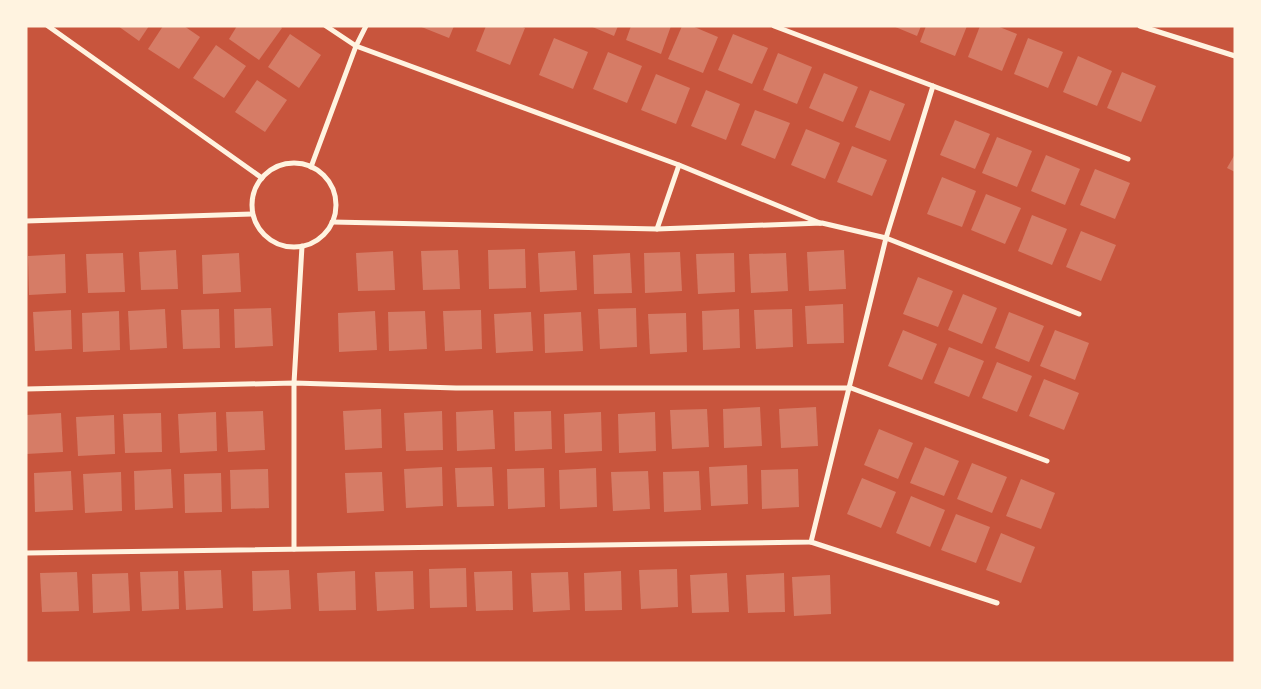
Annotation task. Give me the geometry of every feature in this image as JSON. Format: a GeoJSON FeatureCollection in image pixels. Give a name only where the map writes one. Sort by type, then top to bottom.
{"type":"FeatureCollection","features":[{"type":"Feature","properties":{"kind":"street"},"geometry":{"type":"LineString","coordinates":[[48,26],[262,178]]}},
{"type":"Feature","properties":{"kind":"street"},"geometry":{"type":"LineString","coordinates":[[326,26],[356,46],[679,165],[822,224],[886,238],[1079,314]]}},
{"type":"Feature","properties":{"kind":"street"},"geometry":{"type":"LineString","coordinates":[[310,167],[356,46],[366,26]]}},
{"type":"Feature","properties":{"kind":"street"},"geometry":{"type":"LineString","coordinates":[[774,26],[1128,159]]}},
{"type":"Feature","properties":{"kind":"street"},"geometry":{"type":"LineString","coordinates":[[1140,26],[1235,56]]}},
{"type":"Feature","properties":{"kind":"street"},"geometry":{"type":"LineString","coordinates":[[812,542],[886,238],[933,86]]}},
{"type":"Feature","properties":{"kind":"street"},"geometry":{"type":"LineString","coordinates":[[285,164],[298,164],[310,167],[322,174],[330,184],[335,196],[335,210],[332,222],[320,237],[302,246],[289,247],[276,244],[266,236],[257,226],[252,214],[255,188],[262,178],[272,169],[285,164]]}},
{"type":"Feature","properties":{"kind":"street"},"geometry":{"type":"LineString","coordinates":[[656,229],[679,165]]}},
{"type":"Feature","properties":{"kind":"street"},"geometry":{"type":"LineString","coordinates":[[26,221],[252,214]]}},
{"type":"Feature","properties":{"kind":"street"},"geometry":{"type":"LineString","coordinates":[[332,222],[656,229],[822,224]]}},
{"type":"Feature","properties":{"kind":"street"},"geometry":{"type":"LineString","coordinates":[[294,549],[294,383],[302,246]]}},
{"type":"Feature","properties":{"kind":"street"},"geometry":{"type":"LineString","coordinates":[[26,389],[294,383],[456,388],[851,388],[1047,461]]}},
{"type":"Feature","properties":{"kind":"street"},"geometry":{"type":"LineString","coordinates":[[26,553],[812,542],[997,603]]}},
{"type":"Feature","properties":{"kind":"building"},"geometry":{"type":"Polygon","coordinates":[[[118,26],[149,26],[139,41],[118,26]]]}},
{"type":"Feature","properties":{"kind":"building"},"geometry":{"type":"Polygon","coordinates":[[[163,26],[184,26],[200,37],[179,69],[148,49],[163,26]]]}},
{"type":"Feature","properties":{"kind":"building"},"geometry":{"type":"Polygon","coordinates":[[[237,26],[280,26],[282,28],[259,60],[229,39],[237,26]]]}},
{"type":"Feature","properties":{"kind":"building"},"geometry":{"type":"Polygon","coordinates":[[[419,26],[454,26],[449,38],[419,26]]]}},
{"type":"Feature","properties":{"kind":"building"},"geometry":{"type":"Polygon","coordinates":[[[486,26],[520,26],[525,28],[510,65],[476,51],[486,26]]]}},
{"type":"Feature","properties":{"kind":"building"},"geometry":{"type":"Polygon","coordinates":[[[590,26],[618,26],[614,36],[590,26]]]}},
{"type":"Feature","properties":{"kind":"building"},"geometry":{"type":"Polygon","coordinates":[[[631,26],[671,26],[661,54],[626,40],[631,26]]]}},
{"type":"Feature","properties":{"kind":"building"},"geometry":{"type":"Polygon","coordinates":[[[682,26],[692,26],[718,37],[703,73],[668,59],[682,26]]]}},
{"type":"Feature","properties":{"kind":"building"},"geometry":{"type":"Polygon","coordinates":[[[893,26],[921,26],[917,36],[893,26]]]}},
{"type":"Feature","properties":{"kind":"building"},"geometry":{"type":"Polygon","coordinates":[[[926,26],[967,26],[955,56],[920,42],[926,26]]]}},
{"type":"Feature","properties":{"kind":"building"},"geometry":{"type":"Polygon","coordinates":[[[980,26],[997,26],[1017,34],[1002,71],[968,57],[980,26]]]}},
{"type":"Feature","properties":{"kind":"building"},"geometry":{"type":"Polygon","coordinates":[[[290,34],[321,55],[299,88],[268,67],[290,34]]]}},
{"type":"Feature","properties":{"kind":"building"},"geometry":{"type":"Polygon","coordinates":[[[733,34],[768,48],[752,84],[718,70],[733,34]]]}},
{"type":"Feature","properties":{"kind":"building"},"geometry":{"type":"Polygon","coordinates":[[[554,38],[588,52],[573,89],[539,75],[554,38]]]}},
{"type":"Feature","properties":{"kind":"building"},"geometry":{"type":"Polygon","coordinates":[[[1028,38],[1063,52],[1048,88],[1014,74],[1028,38]]]}},
{"type":"Feature","properties":{"kind":"building"},"geometry":{"type":"Polygon","coordinates":[[[216,45],[246,66],[224,98],[193,78],[216,45]]]}},
{"type":"Feature","properties":{"kind":"building"},"geometry":{"type":"Polygon","coordinates":[[[608,52],[642,66],[627,103],[593,89],[608,52]]]}},
{"type":"Feature","properties":{"kind":"building"},"geometry":{"type":"Polygon","coordinates":[[[778,53],[812,67],[797,104],[763,90],[778,53]]]}},
{"type":"Feature","properties":{"kind":"building"},"geometry":{"type":"Polygon","coordinates":[[[1078,56],[1112,71],[1097,106],[1063,92],[1078,56]]]}},
{"type":"Feature","properties":{"kind":"building"},"geometry":{"type":"Polygon","coordinates":[[[1122,72],[1156,86],[1141,122],[1107,108],[1122,72]]]}},
{"type":"Feature","properties":{"kind":"building"},"geometry":{"type":"Polygon","coordinates":[[[824,73],[858,87],[843,122],[809,108],[824,73]]]}},
{"type":"Feature","properties":{"kind":"building"},"geometry":{"type":"Polygon","coordinates":[[[656,74],[690,88],[676,124],[641,110],[656,74]]]}},
{"type":"Feature","properties":{"kind":"building"},"geometry":{"type":"Polygon","coordinates":[[[257,80],[287,100],[265,132],[235,112],[257,80]]]}},
{"type":"Feature","properties":{"kind":"building"},"geometry":{"type":"Polygon","coordinates":[[[706,90],[740,104],[726,140],[691,126],[706,90]]]}},
{"type":"Feature","properties":{"kind":"building"},"geometry":{"type":"Polygon","coordinates":[[[870,90],[905,104],[890,141],[855,127],[870,90]]]}},
{"type":"Feature","properties":{"kind":"building"},"geometry":{"type":"Polygon","coordinates":[[[755,110],[790,123],[775,159],[741,145],[755,110]]]}},
{"type":"Feature","properties":{"kind":"building"},"geometry":{"type":"Polygon","coordinates":[[[955,120],[990,134],[975,169],[940,155],[955,120]]]}},
{"type":"Feature","properties":{"kind":"building"},"geometry":{"type":"Polygon","coordinates":[[[806,129],[840,143],[825,179],[791,165],[806,129]]]}},
{"type":"Feature","properties":{"kind":"building"},"geometry":{"type":"Polygon","coordinates":[[[997,137],[1032,151],[1017,187],[982,173],[997,137]]]}},
{"type":"Feature","properties":{"kind":"building"},"geometry":{"type":"Polygon","coordinates":[[[852,146],[887,160],[872,196],[837,182],[852,146]]]}},
{"type":"Feature","properties":{"kind":"building"},"geometry":{"type":"Polygon","coordinates":[[[1235,154],[1235,172],[1227,168],[1235,154]]]}},
{"type":"Feature","properties":{"kind":"building"},"geometry":{"type":"Polygon","coordinates":[[[1046,155],[1080,169],[1065,205],[1031,191],[1046,155]]]}},
{"type":"Feature","properties":{"kind":"building"},"geometry":{"type":"Polygon","coordinates":[[[1095,169],[1130,183],[1115,219],[1080,205],[1095,169]]]}},
{"type":"Feature","properties":{"kind":"building"},"geometry":{"type":"Polygon","coordinates":[[[942,177],[976,191],[962,227],[927,214],[942,177]]]}},
{"type":"Feature","properties":{"kind":"building"},"geometry":{"type":"Polygon","coordinates":[[[986,194],[1021,208],[1005,244],[971,230],[986,194]]]}},
{"type":"Feature","properties":{"kind":"building"},"geometry":{"type":"Polygon","coordinates":[[[1032,215],[1067,229],[1052,265],[1018,251],[1032,215]]]}},
{"type":"Feature","properties":{"kind":"building"},"geometry":{"type":"Polygon","coordinates":[[[1081,231],[1116,245],[1101,281],[1066,267],[1081,231]]]}},
{"type":"Feature","properties":{"kind":"building"},"geometry":{"type":"Polygon","coordinates":[[[525,249],[526,288],[489,289],[488,250],[525,249]]]}},
{"type":"Feature","properties":{"kind":"building"},"geometry":{"type":"Polygon","coordinates":[[[176,250],[178,289],[141,290],[139,252],[176,250]]]}},
{"type":"Feature","properties":{"kind":"building"},"geometry":{"type":"Polygon","coordinates":[[[458,250],[460,289],[423,290],[421,251],[458,250]]]}},
{"type":"Feature","properties":{"kind":"building"},"geometry":{"type":"Polygon","coordinates":[[[844,250],[846,289],[809,291],[807,252],[844,250]]]}},
{"type":"Feature","properties":{"kind":"building"},"geometry":{"type":"Polygon","coordinates":[[[393,251],[395,290],[358,291],[356,253],[393,251]]]}},
{"type":"Feature","properties":{"kind":"building"},"geometry":{"type":"Polygon","coordinates":[[[575,251],[577,290],[540,292],[538,253],[575,251]]]}},
{"type":"Feature","properties":{"kind":"building"},"geometry":{"type":"Polygon","coordinates":[[[680,252],[682,291],[645,293],[644,253],[680,252]]]}},
{"type":"Feature","properties":{"kind":"building"},"geometry":{"type":"Polygon","coordinates":[[[123,253],[125,292],[88,293],[86,254],[123,253]]]}},
{"type":"Feature","properties":{"kind":"building"},"geometry":{"type":"Polygon","coordinates":[[[239,253],[241,292],[203,294],[202,255],[239,253]]]}},
{"type":"Feature","properties":{"kind":"building"},"geometry":{"type":"Polygon","coordinates":[[[630,253],[632,293],[594,294],[593,255],[630,253]]]}},
{"type":"Feature","properties":{"kind":"building"},"geometry":{"type":"Polygon","coordinates":[[[734,253],[735,292],[698,294],[696,254],[734,253]]]}},
{"type":"Feature","properties":{"kind":"building"},"geometry":{"type":"Polygon","coordinates":[[[786,253],[788,291],[751,293],[749,254],[786,253]]]}},
{"type":"Feature","properties":{"kind":"building"},"geometry":{"type":"Polygon","coordinates":[[[65,254],[66,293],[29,295],[28,256],[65,254]]]}},
{"type":"Feature","properties":{"kind":"building"},"geometry":{"type":"Polygon","coordinates":[[[918,277],[953,291],[938,327],[903,314],[918,277]]]}},
{"type":"Feature","properties":{"kind":"building"},"geometry":{"type":"Polygon","coordinates":[[[963,294],[997,308],[982,344],[948,330],[963,294]]]}},
{"type":"Feature","properties":{"kind":"building"},"geometry":{"type":"Polygon","coordinates":[[[843,304],[844,343],[807,344],[805,306],[843,304]]]}},
{"type":"Feature","properties":{"kind":"building"},"geometry":{"type":"Polygon","coordinates":[[[271,308],[273,346],[235,348],[234,309],[271,308]]]}},
{"type":"Feature","properties":{"kind":"building"},"geometry":{"type":"Polygon","coordinates":[[[636,308],[637,347],[600,349],[598,309],[636,308]]]}},
{"type":"Feature","properties":{"kind":"building"},"geometry":{"type":"Polygon","coordinates":[[[165,309],[167,348],[130,350],[128,311],[165,309]]]}},
{"type":"Feature","properties":{"kind":"building"},"geometry":{"type":"Polygon","coordinates":[[[219,309],[220,348],[183,349],[181,310],[219,309]]]}},
{"type":"Feature","properties":{"kind":"building"},"geometry":{"type":"Polygon","coordinates":[[[739,309],[740,348],[703,350],[702,311],[739,309]]]}},
{"type":"Feature","properties":{"kind":"building"},"geometry":{"type":"Polygon","coordinates":[[[792,309],[793,347],[756,349],[754,310],[792,309]]]}},
{"type":"Feature","properties":{"kind":"building"},"geometry":{"type":"Polygon","coordinates":[[[71,310],[72,349],[35,351],[33,312],[71,310]]]}},
{"type":"Feature","properties":{"kind":"building"},"geometry":{"type":"Polygon","coordinates":[[[481,310],[482,349],[445,351],[443,311],[481,310]]]}},
{"type":"Feature","properties":{"kind":"building"},"geometry":{"type":"Polygon","coordinates":[[[119,311],[120,350],[83,352],[82,313],[119,311]]]}},
{"type":"Feature","properties":{"kind":"building"},"geometry":{"type":"Polygon","coordinates":[[[375,311],[377,350],[339,352],[338,313],[375,311]]]}},
{"type":"Feature","properties":{"kind":"building"},"geometry":{"type":"Polygon","coordinates":[[[425,311],[427,349],[389,351],[388,312],[425,311]]]}},
{"type":"Feature","properties":{"kind":"building"},"geometry":{"type":"Polygon","coordinates":[[[531,312],[533,351],[496,353],[494,314],[531,312]]]}},
{"type":"Feature","properties":{"kind":"building"},"geometry":{"type":"Polygon","coordinates":[[[581,312],[583,351],[545,353],[544,314],[581,312]]]}},
{"type":"Feature","properties":{"kind":"building"},"geometry":{"type":"Polygon","coordinates":[[[1009,312],[1044,326],[1029,362],[995,348],[1009,312]]]}},
{"type":"Feature","properties":{"kind":"building"},"geometry":{"type":"Polygon","coordinates":[[[686,313],[687,352],[650,354],[648,314],[686,313]]]}},
{"type":"Feature","properties":{"kind":"building"},"geometry":{"type":"Polygon","coordinates":[[[903,330],[937,344],[922,380],[888,366],[903,330]]]}},
{"type":"Feature","properties":{"kind":"building"},"geometry":{"type":"Polygon","coordinates":[[[1055,330],[1089,343],[1075,380],[1040,366],[1055,330]]]}},
{"type":"Feature","properties":{"kind":"building"},"geometry":{"type":"Polygon","coordinates":[[[949,347],[984,361],[969,397],[934,383],[949,347]]]}},
{"type":"Feature","properties":{"kind":"building"},"geometry":{"type":"Polygon","coordinates":[[[997,362],[1032,376],[1017,412],[982,398],[997,362]]]}},
{"type":"Feature","properties":{"kind":"building"},"geometry":{"type":"Polygon","coordinates":[[[1044,379],[1079,393],[1064,430],[1029,416],[1044,379]]]}},
{"type":"Feature","properties":{"kind":"building"},"geometry":{"type":"Polygon","coordinates":[[[760,407],[762,446],[724,448],[723,409],[760,407]]]}},
{"type":"Feature","properties":{"kind":"building"},"geometry":{"type":"Polygon","coordinates":[[[816,407],[818,446],[781,448],[779,409],[816,407]]]}},
{"type":"Feature","properties":{"kind":"building"},"geometry":{"type":"Polygon","coordinates":[[[381,409],[382,448],[345,450],[343,411],[381,409]]]}},
{"type":"Feature","properties":{"kind":"building"},"geometry":{"type":"Polygon","coordinates":[[[707,409],[709,447],[672,449],[670,410],[707,409]]]}},
{"type":"Feature","properties":{"kind":"building"},"geometry":{"type":"Polygon","coordinates":[[[493,410],[495,449],[457,451],[456,412],[493,410]]]}},
{"type":"Feature","properties":{"kind":"building"},"geometry":{"type":"Polygon","coordinates":[[[263,411],[265,450],[228,452],[226,412],[263,411]]]}},
{"type":"Feature","properties":{"kind":"building"},"geometry":{"type":"Polygon","coordinates":[[[442,411],[443,450],[406,451],[404,413],[442,411]]]}},
{"type":"Feature","properties":{"kind":"building"},"geometry":{"type":"Polygon","coordinates":[[[551,411],[552,449],[515,451],[514,412],[551,411]]]}},
{"type":"Feature","properties":{"kind":"building"},"geometry":{"type":"Polygon","coordinates":[[[216,412],[217,451],[180,453],[178,414],[216,412]]]}},
{"type":"Feature","properties":{"kind":"building"},"geometry":{"type":"Polygon","coordinates":[[[601,412],[602,451],[565,453],[564,414],[601,412]]]}},
{"type":"Feature","properties":{"kind":"building"},"geometry":{"type":"Polygon","coordinates":[[[655,412],[656,451],[619,453],[618,414],[655,412]]]}},
{"type":"Feature","properties":{"kind":"building"},"geometry":{"type":"Polygon","coordinates":[[[61,413],[63,452],[26,454],[26,415],[61,413]]]}},
{"type":"Feature","properties":{"kind":"building"},"geometry":{"type":"Polygon","coordinates":[[[161,413],[162,452],[125,453],[123,414],[161,413]]]}},
{"type":"Feature","properties":{"kind":"building"},"geometry":{"type":"Polygon","coordinates":[[[114,415],[115,454],[78,456],[76,417],[114,415]]]}},
{"type":"Feature","properties":{"kind":"building"},"geometry":{"type":"Polygon","coordinates":[[[879,429],[913,443],[898,479],[864,465],[879,429]]]}},
{"type":"Feature","properties":{"kind":"building"},"geometry":{"type":"Polygon","coordinates":[[[925,447],[959,461],[944,496],[910,483],[925,447]]]}},
{"type":"Feature","properties":{"kind":"building"},"geometry":{"type":"Polygon","coordinates":[[[972,463],[1007,477],[992,513],[957,499],[972,463]]]}},
{"type":"Feature","properties":{"kind":"building"},"geometry":{"type":"Polygon","coordinates":[[[747,465],[748,504],[711,506],[709,467],[747,465]]]}},
{"type":"Feature","properties":{"kind":"building"},"geometry":{"type":"Polygon","coordinates":[[[442,467],[443,506],[406,508],[404,469],[442,467]]]}},
{"type":"Feature","properties":{"kind":"building"},"geometry":{"type":"Polygon","coordinates":[[[492,467],[494,506],[457,507],[455,468],[492,467]]]}},
{"type":"Feature","properties":{"kind":"building"},"geometry":{"type":"Polygon","coordinates":[[[544,468],[545,507],[508,509],[507,469],[544,468]]]}},
{"type":"Feature","properties":{"kind":"building"},"geometry":{"type":"Polygon","coordinates":[[[596,468],[597,507],[560,509],[559,470],[596,468]]]}},
{"type":"Feature","properties":{"kind":"building"},"geometry":{"type":"Polygon","coordinates":[[[171,469],[173,508],[135,510],[134,471],[171,469]]]}},
{"type":"Feature","properties":{"kind":"building"},"geometry":{"type":"Polygon","coordinates":[[[268,469],[269,508],[231,509],[230,470],[268,469]]]}},
{"type":"Feature","properties":{"kind":"building"},"geometry":{"type":"Polygon","coordinates":[[[798,469],[799,507],[762,509],[761,470],[798,469]]]}},
{"type":"Feature","properties":{"kind":"building"},"geometry":{"type":"Polygon","coordinates":[[[71,471],[73,510],[35,512],[34,473],[71,471]]]}},
{"type":"Feature","properties":{"kind":"building"},"geometry":{"type":"Polygon","coordinates":[[[648,471],[650,509],[613,511],[611,472],[648,471]]]}},
{"type":"Feature","properties":{"kind":"building"},"geometry":{"type":"Polygon","coordinates":[[[699,471],[701,510],[664,512],[663,472],[699,471]]]}},
{"type":"Feature","properties":{"kind":"building"},"geometry":{"type":"Polygon","coordinates":[[[121,472],[122,511],[85,513],[83,474],[121,472]]]}},
{"type":"Feature","properties":{"kind":"building"},"geometry":{"type":"Polygon","coordinates":[[[382,472],[384,511],[347,513],[345,473],[382,472]]]}},
{"type":"Feature","properties":{"kind":"building"},"geometry":{"type":"Polygon","coordinates":[[[221,473],[222,512],[185,513],[184,474],[221,473]]]}},
{"type":"Feature","properties":{"kind":"building"},"geometry":{"type":"Polygon","coordinates":[[[862,478],[896,492],[881,528],[847,514],[862,478]]]}},
{"type":"Feature","properties":{"kind":"building"},"geometry":{"type":"Polygon","coordinates":[[[1021,479],[1055,493],[1041,529],[1006,516],[1021,479]]]}},
{"type":"Feature","properties":{"kind":"building"},"geometry":{"type":"Polygon","coordinates":[[[911,496],[945,510],[930,547],[896,533],[911,496]]]}},
{"type":"Feature","properties":{"kind":"building"},"geometry":{"type":"Polygon","coordinates":[[[956,514],[990,527],[976,563],[941,550],[956,514]]]}},
{"type":"Feature","properties":{"kind":"building"},"geometry":{"type":"Polygon","coordinates":[[[1001,533],[1035,547],[1021,583],[986,570],[1001,533]]]}},
{"type":"Feature","properties":{"kind":"building"},"geometry":{"type":"Polygon","coordinates":[[[466,568],[467,607],[430,608],[429,569],[466,568]]]}},
{"type":"Feature","properties":{"kind":"building"},"geometry":{"type":"Polygon","coordinates":[[[677,569],[678,607],[641,609],[639,570],[677,569]]]}},
{"type":"Feature","properties":{"kind":"building"},"geometry":{"type":"Polygon","coordinates":[[[221,570],[223,608],[186,610],[184,571],[221,570]]]}},
{"type":"Feature","properties":{"kind":"building"},"geometry":{"type":"Polygon","coordinates":[[[289,570],[291,609],[253,611],[252,571],[289,570]]]}},
{"type":"Feature","properties":{"kind":"building"},"geometry":{"type":"Polygon","coordinates":[[[178,571],[179,609],[142,611],[140,572],[178,571]]]}},
{"type":"Feature","properties":{"kind":"building"},"geometry":{"type":"Polygon","coordinates":[[[355,571],[356,610],[319,611],[317,573],[355,571]]]}},
{"type":"Feature","properties":{"kind":"building"},"geometry":{"type":"Polygon","coordinates":[[[413,571],[414,609],[377,611],[375,572],[413,571]]]}},
{"type":"Feature","properties":{"kind":"building"},"geometry":{"type":"Polygon","coordinates":[[[512,571],[513,610],[476,611],[474,572],[512,571]]]}},
{"type":"Feature","properties":{"kind":"building"},"geometry":{"type":"Polygon","coordinates":[[[621,571],[622,610],[585,611],[584,573],[621,571]]]}},
{"type":"Feature","properties":{"kind":"building"},"geometry":{"type":"Polygon","coordinates":[[[77,572],[79,611],[42,612],[40,573],[77,572]]]}},
{"type":"Feature","properties":{"kind":"building"},"geometry":{"type":"Polygon","coordinates":[[[568,572],[570,610],[533,612],[531,573],[568,572]]]}},
{"type":"Feature","properties":{"kind":"building"},"geometry":{"type":"Polygon","coordinates":[[[128,573],[130,611],[93,613],[92,574],[128,573]]]}},
{"type":"Feature","properties":{"kind":"building"},"geometry":{"type":"Polygon","coordinates":[[[727,573],[729,612],[692,613],[690,575],[727,573]]]}},
{"type":"Feature","properties":{"kind":"building"},"geometry":{"type":"Polygon","coordinates":[[[784,573],[785,612],[748,613],[746,575],[784,573]]]}},
{"type":"Feature","properties":{"kind":"building"},"geometry":{"type":"Polygon","coordinates":[[[830,575],[831,614],[794,616],[792,577],[830,575]]]}}]}
